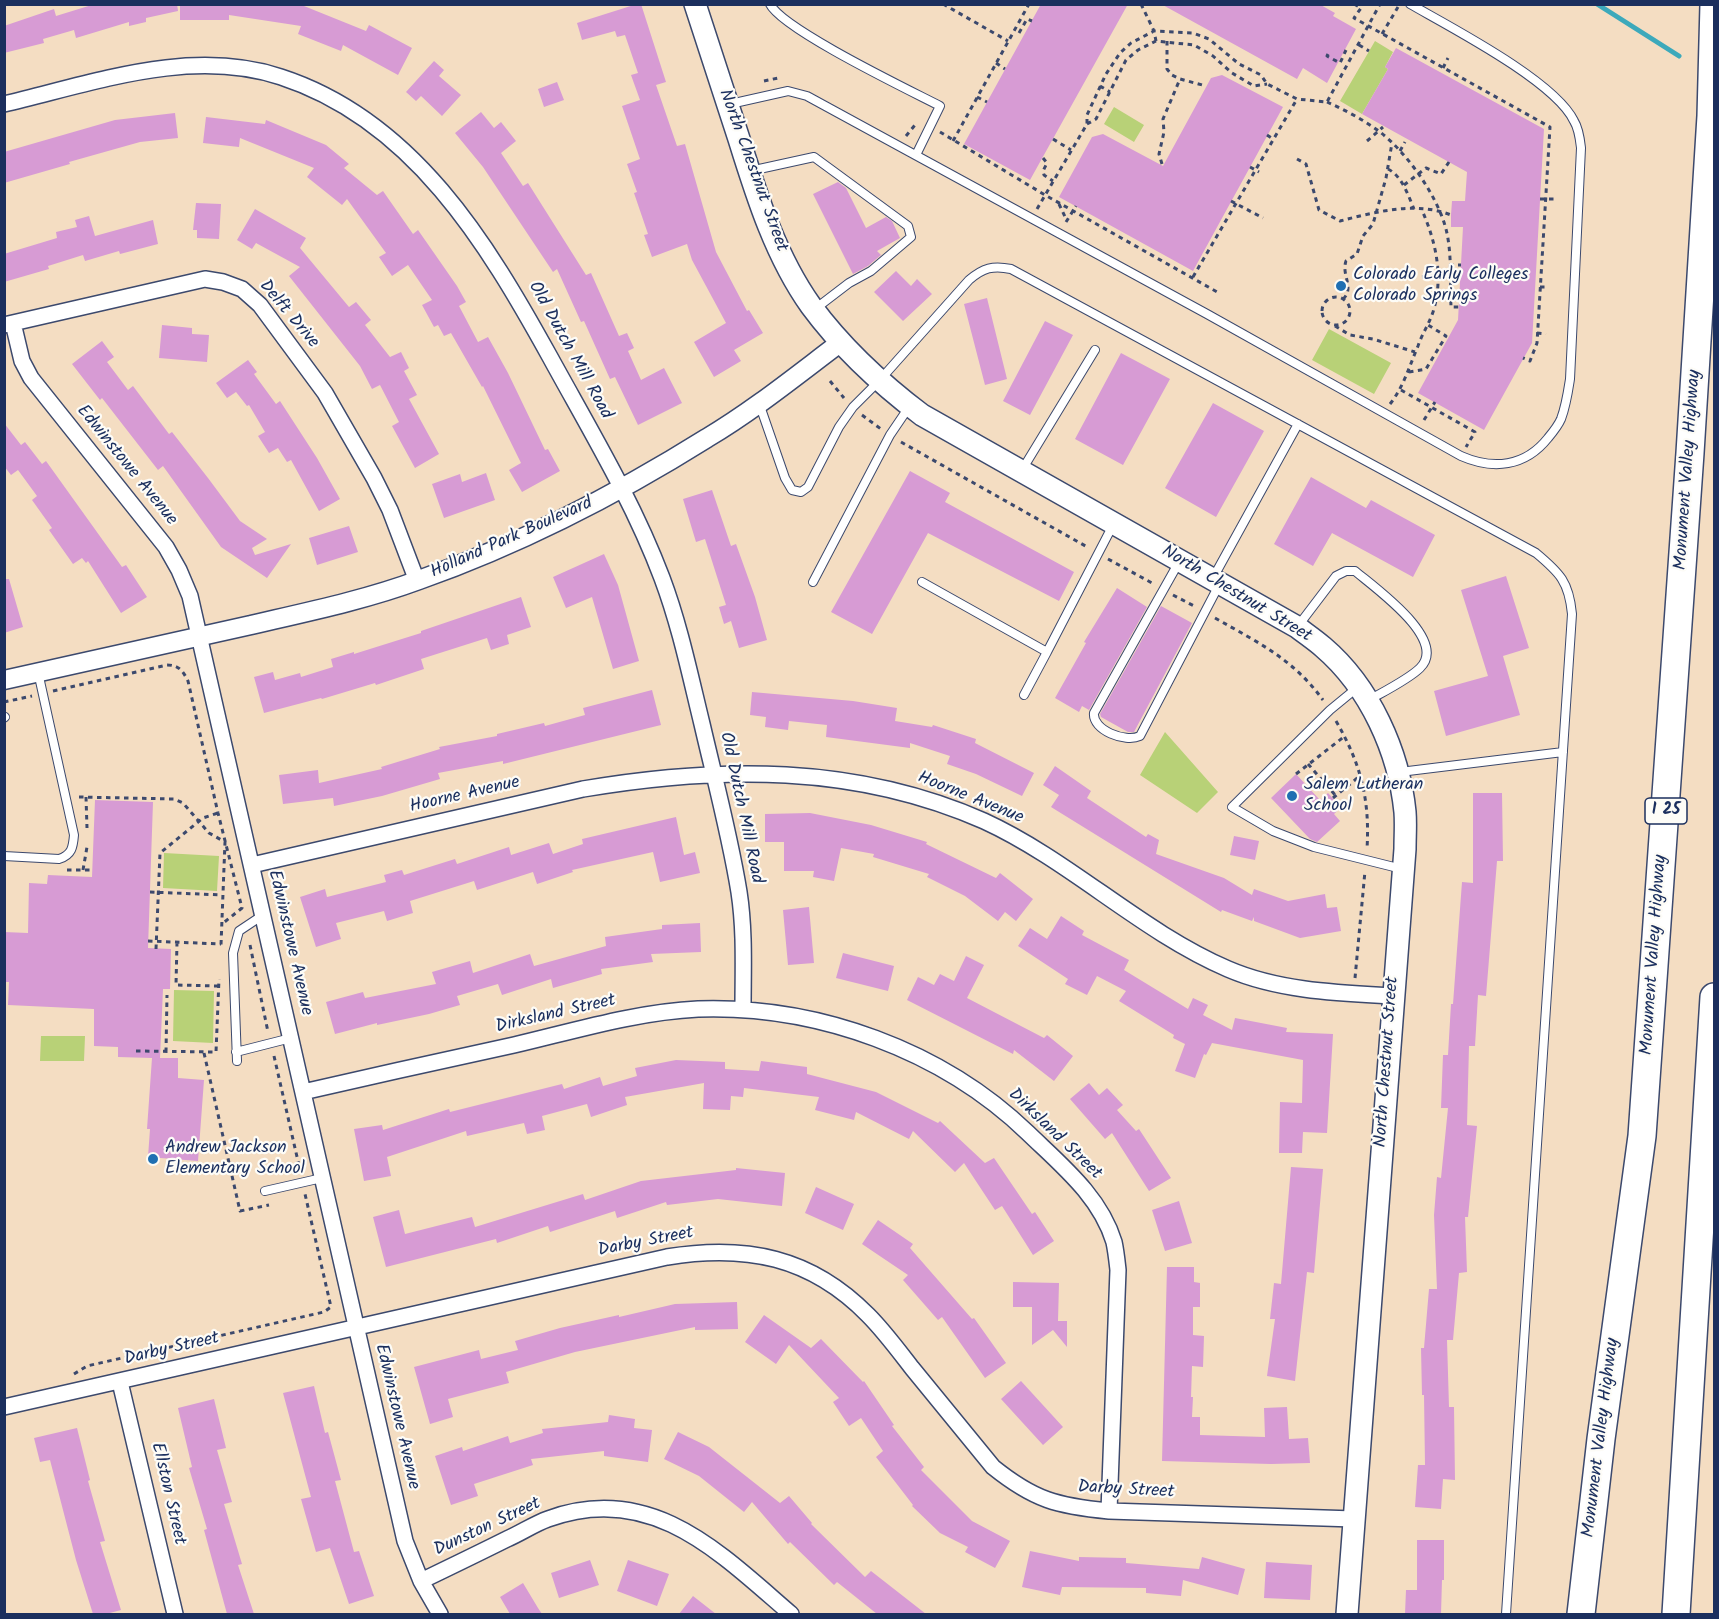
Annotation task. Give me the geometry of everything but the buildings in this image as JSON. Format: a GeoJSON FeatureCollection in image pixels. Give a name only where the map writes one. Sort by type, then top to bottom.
{"type":"FeatureCollection","features":[{"type":"Feature","properties":{"kind":"highway","name":"Monument Valley Highway"},"geometry":{"type":"LineString","coordinates":[[1581,1614],[1601,1439],[1642,1136],[1690,453],[1711,116],[1714,4]]}},
{"type":"Feature","properties":{"kind":"highway"},"geometry":{"type":"LineString","coordinates":[[1676,1614],[1714,996]]}},
{"type":"Feature","properties":{"kind":"main road","name":"North Chestnut Street"},"geometry":{"type":"LineString","coordinates":[[695,4],[770,229],[789,270],[814,309],[841,342],[879,381],[922,415],[1297,627],[1324,648],[1363,694],[1380,723],[1398,773],[1405,812],[1403,869],[1347,1614]]}},
{"type":"Feature","properties":{"kind":"street","name":"Old Dutch Mill Road"},"geometry":{"type":"LineString","coordinates":[[4,104],[150,69],[207,65],[278,75],[326,94],[348,107],[403,148],[433,179],[476,235],[520,303],[623,488],[662,577],[678,627],[714,774],[740,896],[743,1009]]}},
{"type":"Feature","properties":{"kind":"street","name":"Delft Drive"},"geometry":{"type":"LineString","coordinates":[[9,324],[205,279],[223,282],[242,289],[260,305],[325,393],[390,510],[417,581]]}},
{"type":"Feature","properties":{"kind":"street","name":"Edwinstowe Avenue"},"geometry":{"type":"LineString","coordinates":[[9,324],[22,361],[31,378],[170,555],[190,596],[405,1541],[421,1581],[440,1614]]}},
{"type":"Feature","properties":{"kind":"street","name":"Holland Park Boulevard"},"geometry":{"type":"LineString","coordinates":[[4,680],[332,606],[417,581],[495,550],[623,488],[708,438],[759,404],[841,342]]}},
{"type":"Feature","properties":{"kind":"street","name":"Hoorne Avenue"},"geometry":{"type":"LineString","coordinates":[[252,865],[583,789],[660,778],[714,774],[824,777],[878,786],[928,800],[984,821],[1022,841],[1170,939],[1229,970],[1268,981],[1321,991],[1393,996]]}},
{"type":"Feature","properties":{"kind":"street","name":"Dirksland Street"},"geometry":{"type":"LineString","coordinates":[[303,1092],[657,1014],[697,1009],[743,1009],[801,1017],[888,1043],[932,1063],[968,1084],[1002,1108],[1071,1174],[1089,1195],[1108,1227],[1114,1244],[1118,1270],[1109,1510]]}},
{"type":"Feature","properties":{"kind":"street","name":"Darby Street"},"geometry":{"type":"LineString","coordinates":[[4,1407],[667,1257],[701,1251],[732,1252],[776,1259],[809,1271],[835,1287],[868,1315],[993,1467],[1013,1483],[1039,1497],[1069,1507],[1109,1510],[1354,1519]]}},
{"type":"Feature","properties":{"kind":"street","name":"Ellston Street"},"geometry":{"type":"LineString","coordinates":[[120,1382],[175,1614]]}},
{"type":"Feature","properties":{"kind":"street","name":"Dunston Street"},"geometry":{"type":"LineString","coordinates":[[421,1581],[548,1519],[579,1510],[611,1509],[644,1513],[675,1524],[708,1545],[791,1614]]}},
{"type":"Feature","properties":{"kind":"lane"},"geometry":{"type":"LineString","coordinates":[[770,4],[777,15],[794,27],[939,106],[915,155]]}},
{"type":"Feature","properties":{"kind":"lane"},"geometry":{"type":"LineString","coordinates":[[727,104],[788,91],[807,96],[1461,456],[1485,464],[1511,464],[1528,457],[1542,445],[1561,418],[1570,378],[1581,148],[1575,121],[1553,96],[1506,61],[1410,4]]}},
{"type":"Feature","properties":{"kind":"lane"},"geometry":{"type":"LineString","coordinates":[[749,171],[814,157],[908,226],[910,237],[871,271],[849,283],[814,309]]}},
{"type":"Feature","properties":{"kind":"lane"},"geometry":{"type":"LineString","coordinates":[[759,404],[785,478],[792,490],[801,492],[808,487],[839,427],[853,407],[969,280],[979,271],[997,266],[1011,269],[1536,553],[1557,570],[1566,584],[1572,614],[1506,1614]]}},
{"type":"Feature","properties":{"kind":"lane"},"geometry":{"type":"LineString","coordinates":[[1021,471],[1095,350]]}},
{"type":"Feature","properties":{"kind":"lane"},"geometry":{"type":"LineString","coordinates":[[813,582],[890,435],[910,406]]}},
{"type":"Feature","properties":{"kind":"lane"},"geometry":{"type":"LineString","coordinates":[[1180,561],[1094,712],[1093,719],[1097,726],[1125,739],[1140,736],[1206,613],[1216,581],[1298,424]]}},
{"type":"Feature","properties":{"kind":"lane"},"geometry":{"type":"LineString","coordinates":[[1024,695],[1114,524]]}},
{"type":"Feature","properties":{"kind":"lane"},"geometry":{"type":"LineString","coordinates":[[1297,627],[1336,576],[1346,571],[1355,571],[1403,612],[1425,641],[1428,651],[1427,658],[1420,669],[1330,710],[1232,807],[1283,835],[1314,847],[1403,869]]}},
{"type":"Feature","properties":{"kind":"lane"},"geometry":{"type":"LineString","coordinates":[[922,582],[1047,652]]}},
{"type":"Feature","properties":{"kind":"lane"},"geometry":{"type":"LineString","coordinates":[[4,856],[59,859],[65,857],[73,849],[74,835],[38,672]]}},
{"type":"Feature","properties":{"kind":"lane"},"geometry":{"type":"LineString","coordinates":[[1398,773],[1563,752]]}},
{"type":"Feature","properties":{"kind":"lane"},"geometry":{"type":"LineString","coordinates":[[263,915],[239,931],[233,953],[236,1056],[291,1038]]}},
{"type":"Feature","properties":{"kind":"lane"},"geometry":{"type":"LineString","coordinates":[[266,1191],[322,1178]]}},
{"type":"Feature","properties":{"kind":"path"},"geometry":{"type":"LineString","coordinates":[[943,4],[1008,40]]}},
{"type":"Feature","properties":{"kind":"path"},"geometry":{"type":"LineString","coordinates":[[953,141],[1029,4]]}},
{"type":"Feature","properties":{"kind":"path"},"geometry":{"type":"LineString","coordinates":[[1142,4],[1156,41]]}},
{"type":"Feature","properties":{"kind":"path"},"geometry":{"type":"LineString","coordinates":[[1354,4],[1361,8],[1354,18],[1550,127],[1537,343],[1530,362],[1523,358]]}},
{"type":"Feature","properties":{"kind":"path"},"geometry":{"type":"LineString","coordinates":[[1328,102],[1380,4]]}},
{"type":"Feature","properties":{"kind":"path"},"geometry":{"type":"LineString","coordinates":[[1382,34],[1400,4]]}},
{"type":"Feature","properties":{"kind":"path"},"geometry":{"type":"LineString","coordinates":[[1019,33],[1027,19],[1032,21]]}},
{"type":"Feature","properties":{"kind":"path"},"geometry":{"type":"LineString","coordinates":[[1087,124],[1087,115],[1100,86],[1120,53],[1131,43],[1154,31],[1168,30],[1199,35],[1217,44],[1239,64],[1262,75],[1268,84],[1297,99],[1328,102],[1380,132],[1392,143],[1419,174],[1441,211],[1449,245],[1451,307],[1459,307]]}},
{"type":"Feature","properties":{"kind":"path"},"geometry":{"type":"LineString","coordinates":[[1014,31],[1023,36]]}},
{"type":"Feature","properties":{"kind":"path"},"geometry":{"type":"LineString","coordinates":[[1194,45],[1199,35]]}},
{"type":"Feature","properties":{"kind":"path"},"geometry":{"type":"LineString","coordinates":[[1031,219],[1087,124],[1096,119],[1126,60],[1138,50],[1156,41],[1194,45],[1254,86],[1268,84]]}},
{"type":"Feature","properties":{"kind":"path"},"geometry":{"type":"LineString","coordinates":[[1167,41],[1167,69],[1172,75],[1206,86]]}},
{"type":"Feature","properties":{"kind":"path"},"geometry":{"type":"LineString","coordinates":[[1359,45],[1369,51]]}},
{"type":"Feature","properties":{"kind":"path"},"geometry":{"type":"LineString","coordinates":[[1328,54],[1327,56],[1340,63],[1346,50]]}},
{"type":"Feature","properties":{"kind":"path"},"geometry":{"type":"LineString","coordinates":[[1120,53],[1126,60]]}},
{"type":"Feature","properties":{"kind":"path"},"geometry":{"type":"LineString","coordinates":[[1415,59],[1418,54]]}},
{"type":"Feature","properties":{"kind":"path"},"geometry":{"type":"LineString","coordinates":[[1443,68],[1448,58]]}},
{"type":"Feature","properties":{"kind":"path"},"geometry":{"type":"LineString","coordinates":[[996,63],[1005,69]]}},
{"type":"Feature","properties":{"kind":"path"},"geometry":{"type":"LineString","coordinates":[[758,83],[781,78]]}},
{"type":"Feature","properties":{"kind":"path"},"geometry":{"type":"LineString","coordinates":[[1162,164],[1160,154],[1164,119],[1180,79]]}},
{"type":"Feature","properties":{"kind":"path"},"geometry":{"type":"LineString","coordinates":[[1469,88],[1472,84]]}},
{"type":"Feature","properties":{"kind":"path"},"geometry":{"type":"LineString","coordinates":[[1100,86],[1110,92]]}},
{"type":"Feature","properties":{"kind":"path"},"geometry":{"type":"LineString","coordinates":[[977,97],[987,102]]}},
{"type":"Feature","properties":{"kind":"path"},"geometry":{"type":"LineString","coordinates":[[1193,278],[1223,221],[1257,171],[1262,157],[1297,99]]}},
{"type":"Feature","properties":{"kind":"path"},"geometry":{"type":"LineString","coordinates":[[901,135],[906,136],[910,133],[922,111],[941,134],[1219,293]]}},
{"type":"Feature","properties":{"kind":"path"},"geometry":{"type":"LineString","coordinates":[[1366,141],[1380,132],[1383,127]]}},
{"type":"Feature","properties":{"kind":"path"},"geometry":{"type":"LineString","coordinates":[[1267,135],[1273,139]]}},
{"type":"Feature","properties":{"kind":"path"},"geometry":{"type":"LineString","coordinates":[[1053,139],[1071,150]]}},
{"type":"Feature","properties":{"kind":"path"},"geometry":{"type":"LineString","coordinates":[[1400,152],[1405,142]]}},
{"type":"Feature","properties":{"kind":"path"},"geometry":{"type":"LineString","coordinates":[[1343,299],[1349,289],[1344,267],[1346,261],[1357,254],[1359,244],[1373,224],[1388,168],[1392,143]]}},
{"type":"Feature","properties":{"kind":"path"},"geometry":{"type":"LineString","coordinates":[[1257,154],[1262,157]]}},
{"type":"Feature","properties":{"kind":"path"},"geometry":{"type":"LineString","coordinates":[[1042,158],[1047,163],[1042,171],[1053,181]]}},
{"type":"Feature","properties":{"kind":"path"},"geometry":{"type":"LineString","coordinates":[[1297,159],[1306,164],[1319,210],[1329,217],[1340,221],[1377,212],[1422,208],[1451,215]]}},
{"type":"Feature","properties":{"kind":"path"},"geometry":{"type":"LineString","coordinates":[[1404,185],[1426,168],[1441,174],[1449,162]]}},
{"type":"Feature","properties":{"kind":"path"},"geometry":{"type":"LineString","coordinates":[[1250,167],[1257,171]]}},
{"type":"Feature","properties":{"kind":"path"},"geometry":{"type":"LineString","coordinates":[[1388,168],[1404,185],[1414,209]]}},
{"type":"Feature","properties":{"kind":"path"},"geometry":{"type":"LineString","coordinates":[[1239,187],[1244,190]]}},
{"type":"Feature","properties":{"kind":"path"},"geometry":{"type":"LineString","coordinates":[[1540,199],[1554,200]]}},
{"type":"Feature","properties":{"kind":"path"},"geometry":{"type":"LineString","coordinates":[[1232,201],[1263,218]]}},
{"type":"Feature","properties":{"kind":"path"},"geometry":{"type":"LineString","coordinates":[[1058,202],[1066,221]]}},
{"type":"Feature","properties":{"kind":"path"},"geometry":{"type":"LineString","coordinates":[[1059,233],[1076,206]]}},
{"type":"Feature","properties":{"kind":"path"},"geometry":{"type":"LineString","coordinates":[[1384,413],[1401,390],[1434,310],[1438,276],[1434,244],[1422,208]]}},
{"type":"Feature","properties":{"kind":"path"},"geometry":{"type":"LineString","coordinates":[[1539,220],[1544,220]]}},
{"type":"Feature","properties":{"kind":"path"},"geometry":{"type":"LineString","coordinates":[[1106,228],[1108,224]]}},
{"type":"Feature","properties":{"kind":"path"},"geometry":{"type":"LineString","coordinates":[[1139,248],[1142,243]]}},
{"type":"Feature","properties":{"kind":"path"},"geometry":{"type":"LineString","coordinates":[[1537,252],[1542,252]]}},
{"type":"Feature","properties":{"kind":"path"},"geometry":{"type":"LineString","coordinates":[[1176,268],[1179,263]]}},
{"type":"Feature","properties":{"kind":"path"},"geometry":{"type":"LineString","coordinates":[[1449,265],[1461,266]]}},
{"type":"Feature","properties":{"kind":"path"},"geometry":{"type":"LineString","coordinates":[[1422,277],[1450,275]]}},
{"type":"Feature","properties":{"kind":"path"},"geometry":{"type":"LineString","coordinates":[[1535,291],[1549,287]]}},
{"type":"Feature","properties":{"kind":"path"},"geometry":{"type":"LineString","coordinates":[[1334,325],[1344,323],[1350,316],[1350,306],[1343,299],[1330,298],[1327,301],[1322,309],[1326,321],[1350,335],[1373,339],[1415,352]]}},
{"type":"Feature","properties":{"kind":"path"},"geometry":{"type":"LineString","coordinates":[[1533,323],[1538,323]]}},
{"type":"Feature","properties":{"kind":"path"},"geometry":{"type":"LineString","coordinates":[[1409,372],[1426,369],[1446,336],[1428,325]]}},
{"type":"Feature","properties":{"kind":"path"},"geometry":{"type":"LineString","coordinates":[[1537,333],[1546,334]]}},
{"type":"Feature","properties":{"kind":"path"},"geometry":{"type":"LineString","coordinates":[[830,381],[842,397],[870,422],[909,447],[1261,644],[1293,665],[1313,686],[1345,736],[1361,775],[1366,797],[1369,821],[1353,993]]}},
{"type":"Feature","properties":{"kind":"path"},"geometry":{"type":"LineString","coordinates":[[1401,390],[1475,432],[1461,456]]}},
{"type":"Feature","properties":{"kind":"path"},"geometry":{"type":"LineString","coordinates":[[1424,420],[1435,402]]}},
{"type":"Feature","properties":{"kind":"path"},"geometry":{"type":"LineString","coordinates":[[1460,423],[1463,418]]}},
{"type":"Feature","properties":{"kind":"path"},"geometry":{"type":"LineString","coordinates":[[4,702],[167,665],[180,668],[188,681],[242,908],[270,1043],[331,1307],[324,1312],[87,1366],[73,1374]]}},
{"type":"Feature","properties":{"kind":"path"},"geometry":{"type":"LineString","coordinates":[[1296,774],[1345,736]]}},
{"type":"Feature","properties":{"kind":"path"},"geometry":{"type":"LineString","coordinates":[[1308,764],[1335,797],[1361,775]]}},
{"type":"Feature","properties":{"kind":"path"},"geometry":{"type":"LineString","coordinates":[[66,797],[174,799],[183,803],[209,833],[225,842]]}},
{"type":"Feature","properties":{"kind":"path"},"geometry":{"type":"LineString","coordinates":[[156,949],[160,853],[198,822],[218,813]]}},
{"type":"Feature","properties":{"kind":"path"},"geometry":{"type":"LineString","coordinates":[[220,955],[225,842]]}},
{"type":"Feature","properties":{"kind":"path"},"geometry":{"type":"LineString","coordinates":[[150,892],[222,896]]}},
{"type":"Feature","properties":{"kind":"path"},"geometry":{"type":"LineString","coordinates":[[221,924],[242,908]]}},
{"type":"Feature","properties":{"kind":"path"},"geometry":{"type":"LineString","coordinates":[[148,941],[221,944]]}},
{"type":"Feature","properties":{"kind":"path"},"geometry":{"type":"LineString","coordinates":[[177,942],[176,986],[219,986]]}},
{"type":"Feature","properties":{"kind":"path"},"geometry":{"type":"LineString","coordinates":[[136,1051],[216,1052],[220,975]]}},
{"type":"Feature","properties":{"kind":"path"},"geometry":{"type":"LineString","coordinates":[[166,1052],[167,995]]}},
{"type":"Feature","properties":{"kind":"path"},"geometry":{"type":"LineString","coordinates":[[204,1052],[240,1211],[273,1204]]}},
{"type":"Feature","properties":{"kind":"green space"},"geometry":{"type":"Polygon","coordinates":[[[1375,41],[1393,52],[1385,67],[1388,69],[1362,114],[1340,101],[1375,41]]]}},
{"type":"Feature","properties":{"kind":"green space"},"geometry":{"type":"Polygon","coordinates":[[[1114,107],[1144,125],[1134,142],[1104,124],[1114,107]]]}},
{"type":"Feature","properties":{"kind":"green space"},"geometry":{"type":"Polygon","coordinates":[[[1329,329],[1391,363],[1374,394],[1312,360],[1329,329]]]}},
{"type":"Feature","properties":{"kind":"green space"},"geometry":{"type":"Polygon","coordinates":[[[1165,732],[1218,792],[1197,813],[1140,775],[1165,732]]]}},
{"type":"Feature","properties":{"kind":"green space"},"geometry":{"type":"Polygon","coordinates":[[[164,853],[219,856],[217,891],[163,888],[164,853]]]}},
{"type":"Feature","properties":{"kind":"green space"},"geometry":{"type":"Polygon","coordinates":[[[174,990],[214,991],[213,1043],[173,1041],[174,990]]]}},
{"type":"Feature","properties":{"kind":"green space"},"geometry":{"type":"Polygon","coordinates":[[[41,1036],[85,1036],[84,1061],[40,1061],[41,1036]]]}},
{"type":"Feature","properties":{"kind":"waterway"},"geometry":{"type":"LineString","coordinates":[[1597,4],[1679,56]]}},
{"type":"Feature","properties":{"kind":"place","name":"Colorado Early Colleges Colorado Springs"},"geometry":{"type":"Point","coordinates":[1341,286]}},
{"type":"Feature","properties":{"kind":"place","name":"Salem Lutheran School"},"geometry":{"type":"Point","coordinates":[1292,796]}},
{"type":"Feature","properties":{"kind":"place","name":"Andrew Jackson Elementary School"},"geometry":{"type":"Point","coordinates":[153,1159]}}]}
